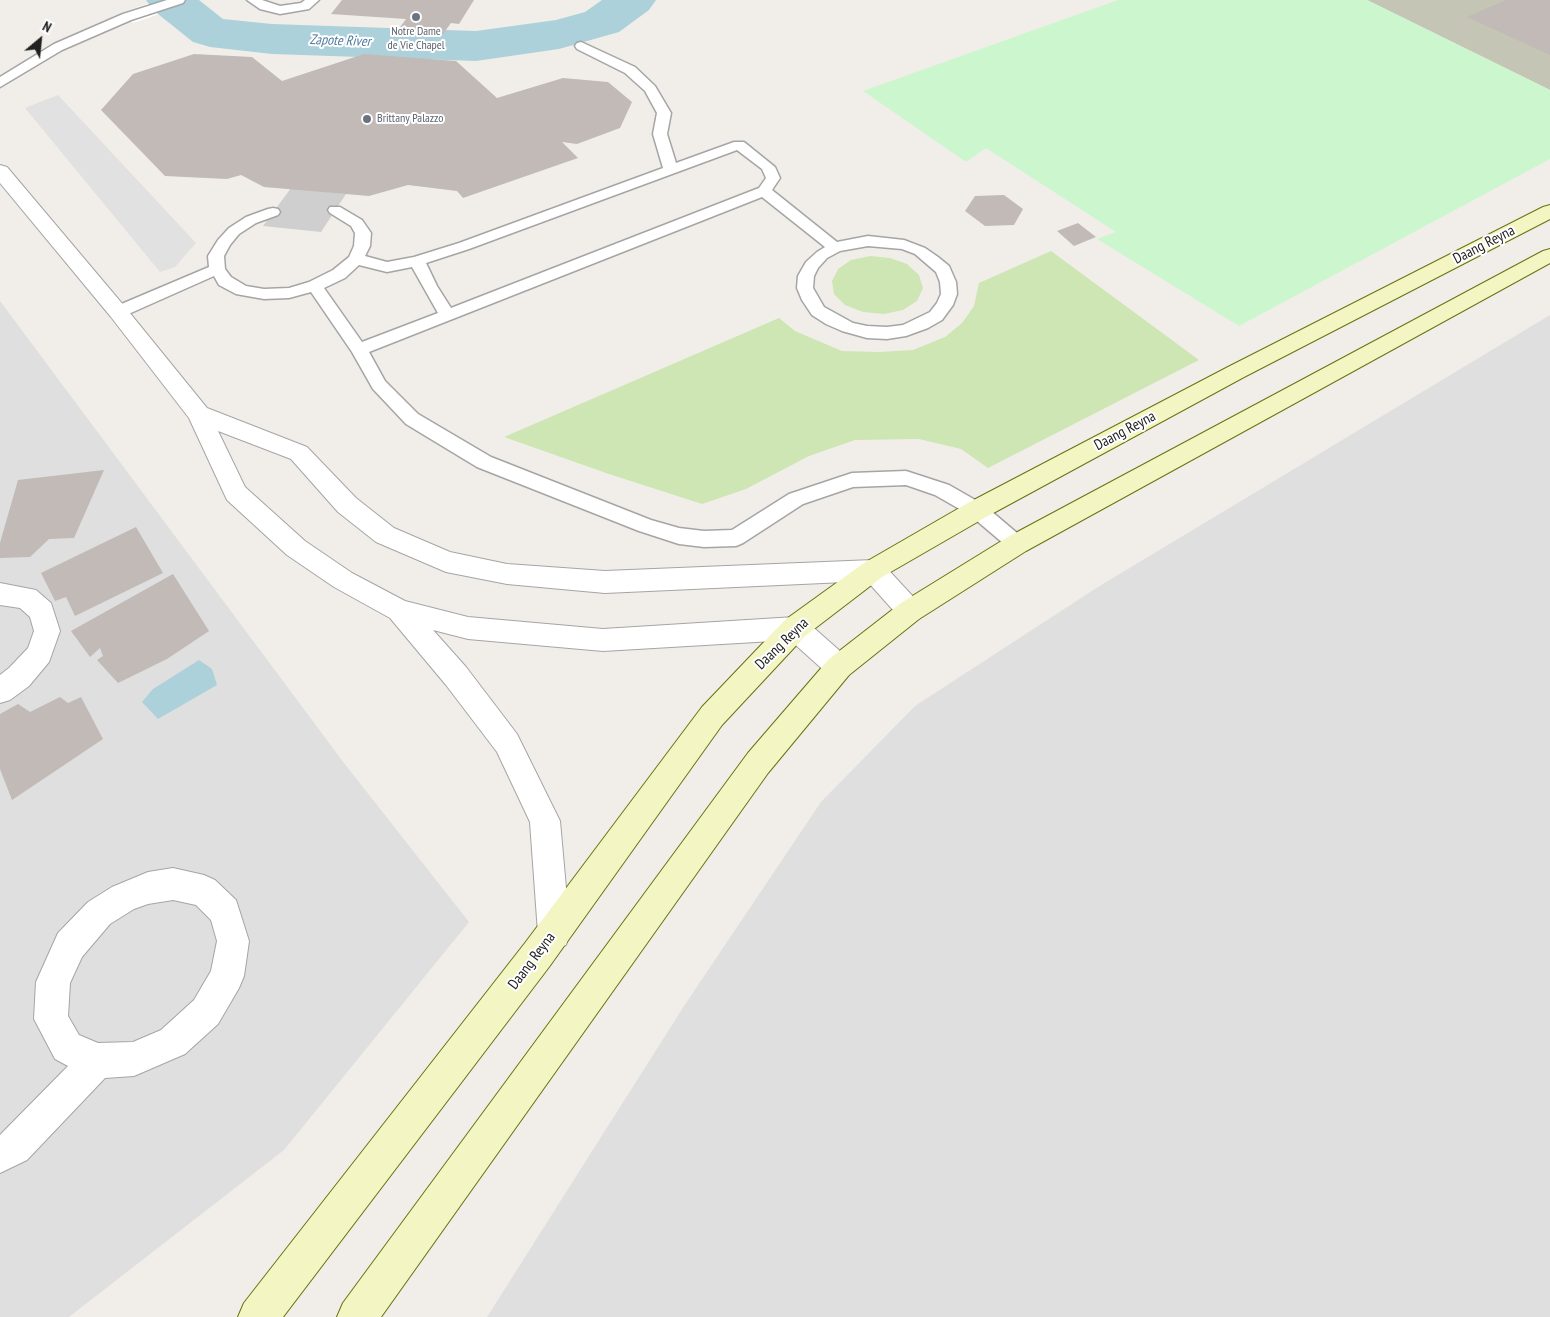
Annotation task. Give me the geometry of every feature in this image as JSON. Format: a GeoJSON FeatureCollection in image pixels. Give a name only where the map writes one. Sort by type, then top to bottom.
{"type":"FeatureCollection","features":[{"type":"Feature","properties":{"kind":"main road","name":"Daang Reyna"},"geometry":{"type":"LineString","coordinates":[[258,1317],[554,933],[712,716],[795,628],[873,570],[977,510],[1236,372],[1550,211]]}},
{"type":"Feature","properties":{"kind":"main road"},"geometry":{"type":"LineString","coordinates":[[357,1317],[758,763],[839,667],[910,610],[1017,544],[1550,255]]}},
{"type":"Feature","properties":{"kind":"street"},"geometry":{"type":"LineString","coordinates":[[0,171],[118,312],[199,414],[236,493],[296,548],[343,580],[399,610],[468,628],[602,640],[795,628],[839,667]]}},
{"type":"Feature","properties":{"kind":"street"},"geometry":{"type":"LineString","coordinates":[[199,414],[299,453],[347,505],[386,535],[446,562],[507,574],[605,582],[873,570],[910,610]]}},
{"type":"Feature","properties":{"kind":"street"},"geometry":{"type":"LineString","coordinates":[[0,594],[27,598],[42,611],[47,631],[39,654],[19,677],[0,691]]}},
{"type":"Feature","properties":{"kind":"street"},"geometry":{"type":"LineString","coordinates":[[399,610],[456,676],[507,743],[545,822],[554,933]]}},
{"type":"Feature","properties":{"kind":"street"},"geometry":{"type":"LineString","coordinates":[[0,1155],[14,1147],[97,1061],[134,1060],[173,1042],[206,1012],[227,976],[233,941],[225,910],[204,890],[173,884],[139,891],[123,898],[99,913],[70,945],[53,982],[51,1019],[67,1047],[97,1061]]}},
{"type":"Feature","properties":{"kind":"lane"},"geometry":{"type":"LineString","coordinates":[[0,83],[58,48],[126,18],[179,0]]}},
{"type":"Feature","properties":{"kind":"lane"},"geometry":{"type":"LineString","coordinates":[[253,0],[264,6],[280,10],[306,6],[313,0]]}},
{"type":"Feature","properties":{"kind":"lane"},"geometry":{"type":"LineString","coordinates":[[581,46],[630,70],[650,89],[664,113],[660,134],[671,170]]}},
{"type":"Feature","properties":{"kind":"lane"},"geometry":{"type":"LineString","coordinates":[[356,259],[387,267],[417,261],[464,246],[739,145],[768,167],[772,178],[764,191],[359,350]]}},
{"type":"Feature","properties":{"kind":"lane"},"geometry":{"type":"LineString","coordinates":[[764,191],[835,248]]}},
{"type":"Feature","properties":{"kind":"lane"},"geometry":{"type":"LineString","coordinates":[[273,212],[251,220],[234,231],[223,243],[216,256],[217,269],[225,281],[242,290],[264,294],[290,293],[315,286],[339,274],[356,259],[362,246],[363,233],[357,222],[335,210]]}},
{"type":"Feature","properties":{"kind":"lane"},"geometry":{"type":"LineString","coordinates":[[868,240],[904,245],[920,251],[943,270],[948,282],[949,294],[945,305],[936,316],[922,324],[896,331],[867,332],[848,328],[832,320],[818,311],[810,300],[806,276],[812,265],[822,255],[835,248],[851,242],[868,240]]}},
{"type":"Feature","properties":{"kind":"lane"},"geometry":{"type":"LineString","coordinates":[[417,261],[429,286],[448,316]]}},
{"type":"Feature","properties":{"kind":"lane"},"geometry":{"type":"LineString","coordinates":[[118,312],[217,269]]}},
{"type":"Feature","properties":{"kind":"lane"},"geometry":{"type":"LineString","coordinates":[[315,286],[359,350],[379,385],[412,420],[476,457],[603,509],[679,536],[704,539],[736,538],[796,499],[852,480],[906,478],[942,490],[977,510],[1017,544]]}},
{"type":"Feature","properties":{"kind":"shaded area"},"geometry":{"type":"Polygon","coordinates":[[[1367,0],[1550,0],[1550,90],[1367,0]]]}},
{"type":"Feature","properties":{"kind":"shaded area"},"geometry":{"type":"Polygon","coordinates":[[[58,95],[196,243],[175,267],[160,272],[25,108],[58,95]]]}},
{"type":"Feature","properties":{"kind":"shaded area"},"geometry":{"type":"Polygon","coordinates":[[[291,188],[346,194],[321,232],[263,226],[291,188]]]}},
{"type":"Feature","properties":{"kind":"shaded area"},"geometry":{"type":"Polygon","coordinates":[[[0,301],[344,763],[469,922],[284,1150],[69,1317],[0,1317],[0,301]]]}},
{"type":"Feature","properties":{"kind":"shaded area"},"geometry":{"type":"Polygon","coordinates":[[[1550,315],[1550,1317],[487,1317],[684,1006],[821,802],[915,706],[1098,587],[1550,315]]]}},
{"type":"Feature","properties":{"kind":"green space"},"geometry":{"type":"Polygon","coordinates":[[[1118,0],[1367,0],[1550,90],[1550,159],[1239,326],[1097,239],[1116,232],[986,148],[966,162],[863,91],[1118,0]]]}},
{"type":"Feature","properties":{"kind":"green space"},"geometry":{"type":"Polygon","coordinates":[[[1051,251],[1199,360],[988,468],[961,449],[919,439],[855,440],[809,456],[746,489],[702,504],[504,437],[779,318],[795,331],[842,351],[879,352],[913,350],[945,337],[962,323],[974,306],[979,283],[1051,251]]]}},
{"type":"Feature","properties":{"kind":"green space"},"geometry":{"type":"Polygon","coordinates":[[[870,256],[890,258],[907,264],[919,275],[923,288],[917,301],[903,310],[884,314],[863,312],[845,305],[834,294],[832,281],[838,269],[851,260],[870,256]]]}},
{"type":"Feature","properties":{"kind":"water"},"geometry":{"type":"Polygon","coordinates":[[[199,660],[212,669],[217,685],[158,719],[142,702],[153,689],[199,660]]]}},
{"type":"Feature","properties":{"kind":"pier"},"geometry":{"type":"Polygon","coordinates":[[[158,0],[198,1],[133,23],[121,13],[158,0]]]}},
{"type":"Feature","properties":{"kind":"building","name":"Notre Dame de Vie Chapel"},"geometry":{"type":"Polygon","coordinates":[[[342,0],[474,0],[459,24],[451,23],[443,34],[398,30],[406,19],[331,14],[342,0]]]}},
{"type":"Feature","properties":{"kind":"building"},"geometry":{"type":"Polygon","coordinates":[[[1506,0],[1550,0],[1550,55],[1467,17],[1506,0]]]}},
{"type":"Feature","properties":{"kind":"building","name":"Brittany Palazzo"},"geometry":{"type":"Polygon","coordinates":[[[194,54],[252,57],[282,81],[364,54],[456,61],[497,98],[563,78],[608,82],[632,102],[620,128],[577,144],[562,142],[578,158],[463,198],[457,191],[408,185],[369,196],[264,187],[241,175],[227,179],[165,176],[101,110],[133,74],[194,54]]]}},
{"type":"Feature","properties":{"kind":"building"},"geometry":{"type":"Polygon","coordinates":[[[1004,195],[1023,209],[1014,225],[985,226],[965,211],[975,196],[1004,195]]]}},
{"type":"Feature","properties":{"kind":"building"},"geometry":{"type":"Polygon","coordinates":[[[1078,223],[1096,237],[1074,246],[1057,231],[1078,223]]]}},
{"type":"Feature","properties":{"kind":"building"},"geometry":{"type":"Polygon","coordinates":[[[104,470],[74,538],[49,539],[30,557],[0,558],[0,543],[18,480],[104,470]]]}},
{"type":"Feature","properties":{"kind":"building"},"geometry":{"type":"Polygon","coordinates":[[[136,527],[163,573],[75,616],[66,597],[55,601],[41,573],[136,527]]]}},
{"type":"Feature","properties":{"kind":"building"},"geometry":{"type":"Polygon","coordinates":[[[173,574],[209,631],[167,659],[118,683],[97,660],[103,656],[100,648],[90,657],[71,631],[173,574]]]}},
{"type":"Feature","properties":{"kind":"building"},"geometry":{"type":"Polygon","coordinates":[[[60,697],[68,703],[81,697],[103,739],[12,800],[0,769],[0,714],[18,704],[30,712],[60,697]]]}},
{"type":"Feature","properties":{"kind":"waterway","name":"Zapote River"},"geometry":{"type":"LineString","coordinates":[[169,0],[210,32],[272,39],[476,46],[559,34],[602,22],[633,0]]}},
{"type":"Feature","properties":{"kind":"place","name":"Notre Dame de Vie Chapel"},"geometry":{"type":"Point","coordinates":[416,17]}},
{"type":"Feature","properties":{"kind":"place","name":"Brittany Palazzo"},"geometry":{"type":"Point","coordinates":[367,119]}}]}
